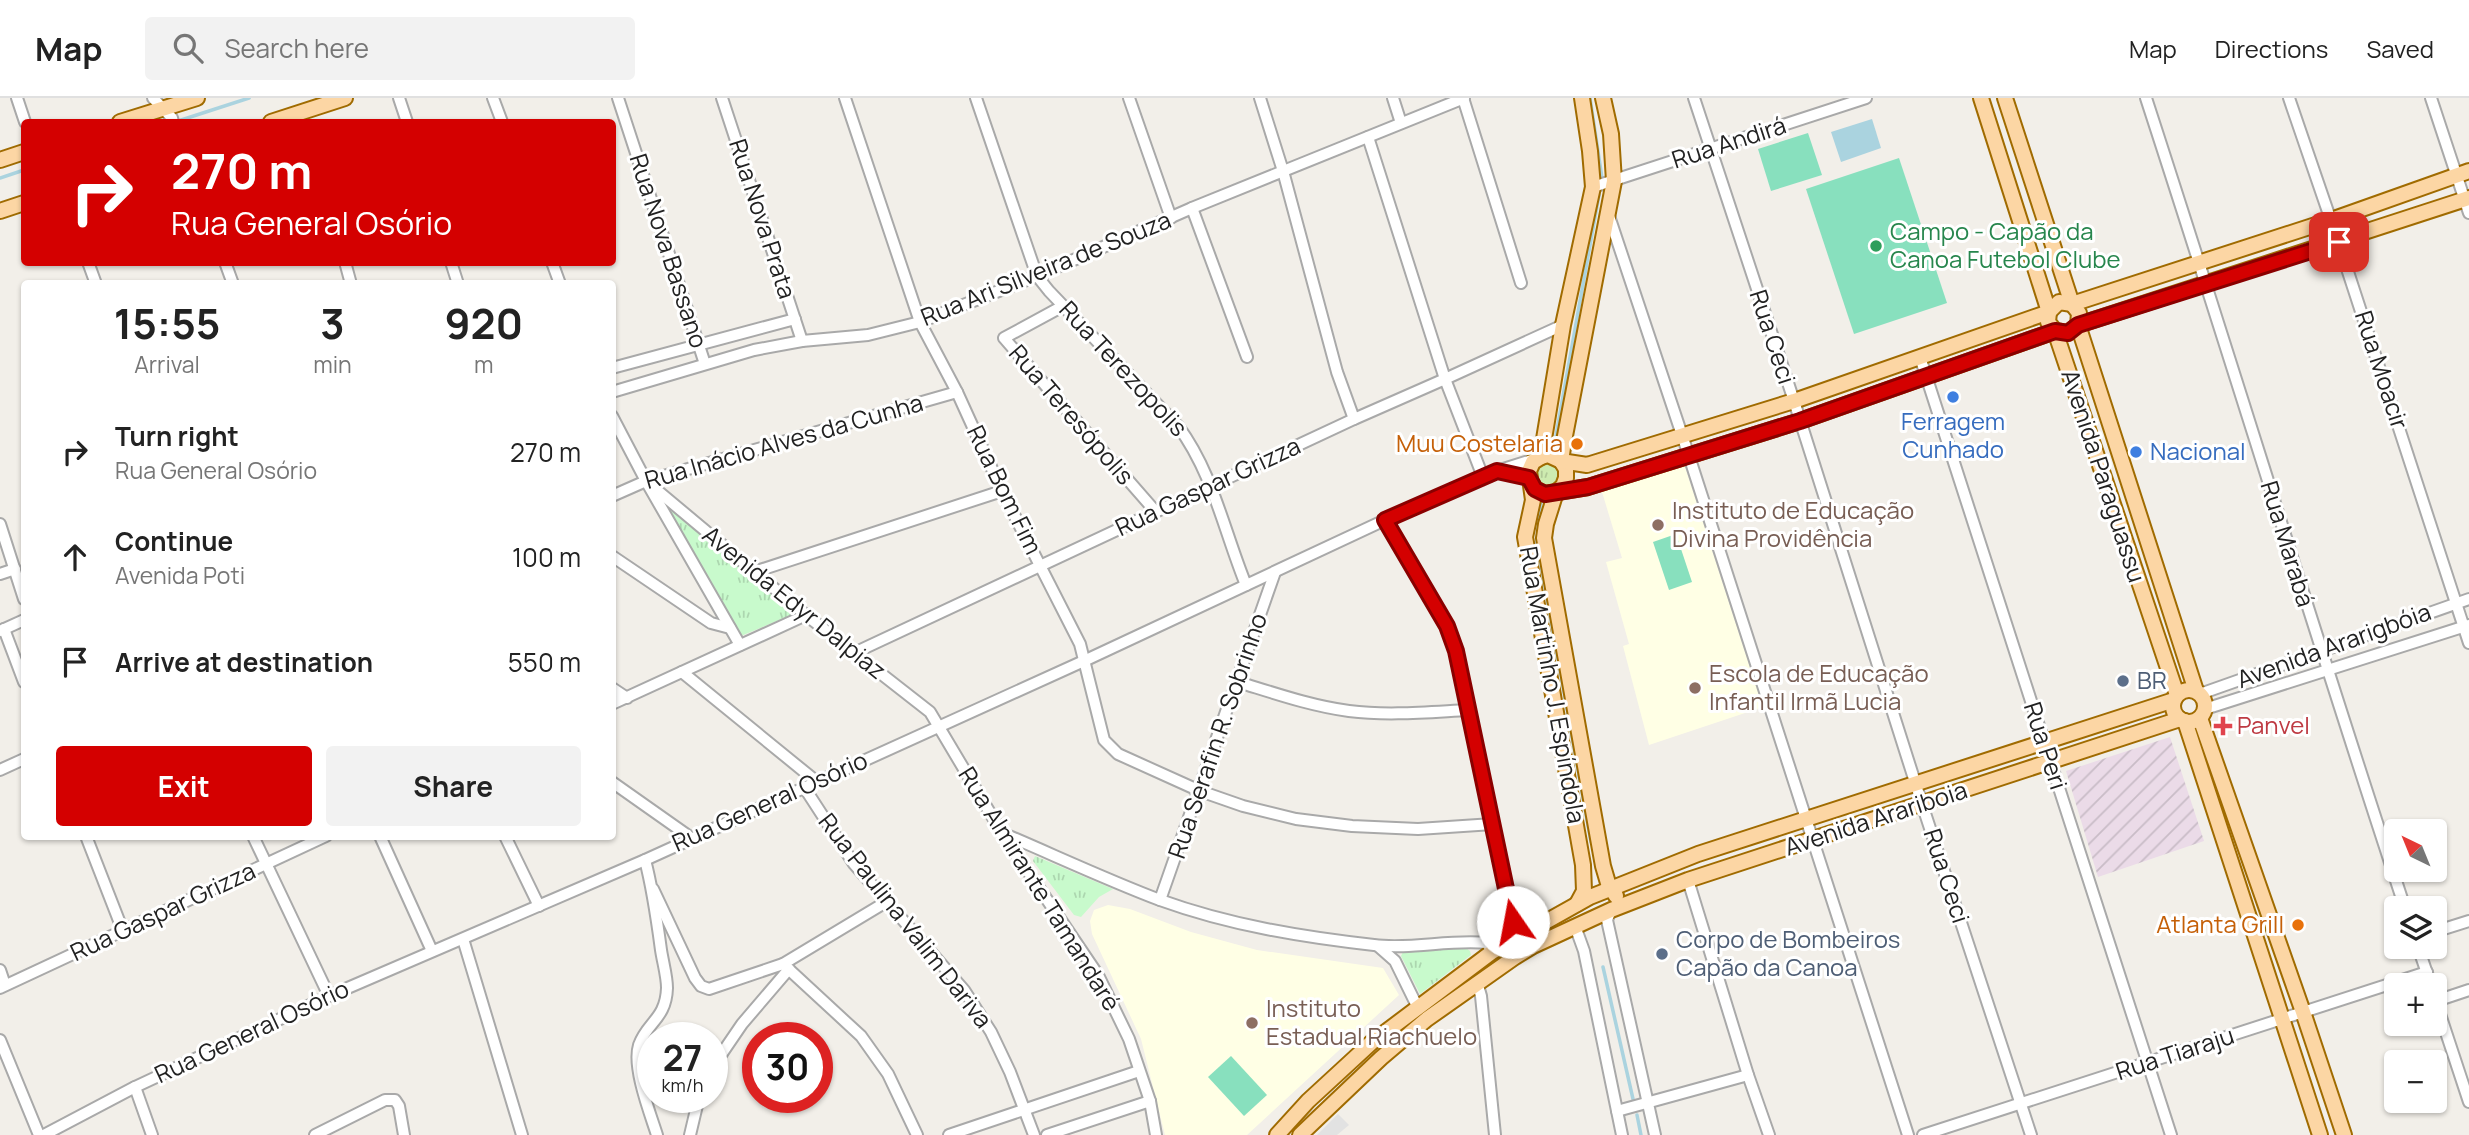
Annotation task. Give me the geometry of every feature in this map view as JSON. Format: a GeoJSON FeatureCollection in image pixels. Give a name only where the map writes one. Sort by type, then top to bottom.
{"type":"FeatureCollection","features":[{"type":"Feature","properties":{"kind":"main road"},"geometry":{"type":"LineString","coordinates":[[145,119],[170,116],[197,98]]}},
{"type":"Feature","properties":{"kind":"main road"},"geometry":{"type":"LineString","coordinates":[[303,117],[345,98]]}},
{"type":"Feature","properties":{"kind":"main road","name":"Rua Martinho J. Espíndola"},"geometry":{"type":"LineString","coordinates":[[1575,926],[1570,918],[1584,891],[1583,865],[1525,537],[1533,500],[1529,471],[1540,457],[1563,325],[1592,187],[1582,98]]}},
{"type":"Feature","properties":{"kind":"main road","name":"Rua Martinho J. Espíndola"},"geometry":{"type":"LineString","coordinates":[[1603,98],[1611,134],[1614,181],[1561,461],[1566,469],[1566,478],[1563,486],[1556,492],[1544,538],[1603,866],[1616,899],[1611,910]]}},
{"type":"Feature","properties":{"kind":"main road","name":"Avenida Paraguassu"},"geometry":{"type":"LineString","coordinates":[[1981,98],[2049,312],[2048,322],[2055,331],[2176,698]]}},
{"type":"Feature","properties":{"kind":"main road","name":"Avenida Paraguassu"},"geometry":{"type":"LineString","coordinates":[[2005,98],[2072,304],[2079,313],[2078,325],[2198,692]]}},
{"type":"Feature","properties":{"kind":"main road"},"geometry":{"type":"LineString","coordinates":[[0,160],[21,153]]}},
{"type":"Feature","properties":{"kind":"main road"},"geometry":{"type":"LineString","coordinates":[[1540,457],[1548,455],[1561,461],[1587,465],[1682,437],[2049,312],[2059,302],[2072,304],[2330,220],[2463,173]]}},
{"type":"Feature","properties":{"kind":"main road"},"geometry":{"type":"LineString","coordinates":[[1530,481],[1535,489],[1545,494],[1588,487],[1800,421],[2055,331],[2068,333],[2078,325],[2207,282],[2468,203]]}},
{"type":"Feature","properties":{"kind":"main road"},"geometry":{"type":"LineString","coordinates":[[0,211],[21,204]]}},
{"type":"Feature","properties":{"kind":"main road"},"geometry":{"type":"LineString","coordinates":[[2320,1135],[2182,720],[2174,710],[2176,698],[2186,690],[2198,692],[2202,713],[2344,1135]]}},
{"type":"Feature","properties":{"kind":"main road","name":"Avenida Arariboia"},"geometry":{"type":"LineString","coordinates":[[1277,1135],[1308,1101],[1371,1043],[1418,1008],[1489,947],[1577,904],[1698,854],[2176,698]]}},
{"type":"Feature","properties":{"kind":"main road"},"geometry":{"type":"LineString","coordinates":[[2182,720],[2202,713]]}},
{"type":"Feature","properties":{"kind":"main road","name":"Avenida Arariboia"},"geometry":{"type":"LineString","coordinates":[[1300,1135],[1381,1058],[1427,1019],[1477,982],[1533,946],[1575,926],[1688,880],[2182,720]]}},
{"type":"Feature","properties":{"kind":"main road"},"geometry":{"type":"LineString","coordinates":[[1966,766],[1973,787]]}},
{"type":"Feature","properties":{"kind":"main road"},"geometry":{"type":"LineString","coordinates":[[1837,808],[1844,829]]}},
{"type":"Feature","properties":{"kind":"main road"},"geometry":{"type":"LineString","coordinates":[[1733,843],[1740,863]]}},
{"type":"Feature","properties":{"kind":"main road"},"geometry":{"type":"LineString","coordinates":[[1698,854],[1705,875]]}},
{"type":"Feature","properties":{"kind":"street"},"geometry":{"type":"LineString","coordinates":[[17,98],[24,119]]}},
{"type":"Feature","properties":{"kind":"street"},"geometry":{"type":"LineString","coordinates":[[153,98],[170,116]]}},
{"type":"Feature","properties":{"kind":"street"},"geometry":{"type":"LineString","coordinates":[[399,98],[406,119]]}},
{"type":"Feature","properties":{"kind":"street"},"geometry":{"type":"LineString","coordinates":[[493,98],[501,119]]}},
{"type":"Feature","properties":{"kind":"street","name":"Rua Nova Bassano"},"geometry":{"type":"LineString","coordinates":[[618,98],[705,364]]}},
{"type":"Feature","properties":{"kind":"street","name":"Rua Nova Prata"},"geometry":{"type":"LineString","coordinates":[[722,98],[802,341]]}},
{"type":"Feature","properties":{"kind":"street","name":"Rua Bom Fim"},"geometry":{"type":"LineString","coordinates":[[845,98],[920,322],[1080,644],[1104,740],[1118,754],[1200,791],[1283,816],[1352,826],[1418,829],[1493,824]]}},
{"type":"Feature","properties":{"kind":"street"},"geometry":{"type":"LineString","coordinates":[[976,98],[1037,276]]}},
{"type":"Feature","properties":{"kind":"street"},"geometry":{"type":"LineString","coordinates":[[1129,98],[1171,218]]}},
{"type":"Feature","properties":{"kind":"street"},"geometry":{"type":"LineString","coordinates":[[1259,98],[1283,170],[1337,372],[1354,419]]}},
{"type":"Feature","properties":{"kind":"street"},"geometry":{"type":"LineString","coordinates":[[1393,98],[1401,123]]}},
{"type":"Feature","properties":{"kind":"street"},"geometry":{"type":"LineString","coordinates":[[1464,98],[1521,283]]}},
{"type":"Feature","properties":{"kind":"street","name":"Rua Ari Silveira de Souza"},"geometry":{"type":"LineString","coordinates":[[616,390],[754,350],[802,341],[868,335],[920,322],[1037,276],[1283,170],[1464,98]]}},
{"type":"Feature","properties":{"kind":"street","name":"Rua Ceci"},"geometry":{"type":"LineString","coordinates":[[1694,98],[2031,1135]]}},
{"type":"Feature","properties":{"kind":"street","name":"Rua Andirá"},"geometry":{"type":"LineString","coordinates":[[1592,187],[1837,103],[1866,98]]}},
{"type":"Feature","properties":{"kind":"street","name":"Rua Marabá"},"geometry":{"type":"LineString","coordinates":[[2147,98],[2207,282],[2327,672],[2401,896]]}},
{"type":"Feature","properties":{"kind":"street","name":"Rua Moacir"},"geometry":{"type":"LineString","coordinates":[[2289,98],[2457,602],[2467,625],[2469,643]]}},
{"type":"Feature","properties":{"kind":"street"},"geometry":{"type":"LineString","coordinates":[[2431,98],[2463,173],[2468,203]]}},
{"type":"Feature","properties":{"kind":"street"},"geometry":{"type":"LineString","coordinates":[[1368,137],[1446,379],[1483,477]]}},
{"type":"Feature","properties":{"kind":"street"},"geometry":{"type":"LineString","coordinates":[[1192,208],[1247,357]]}},
{"type":"Feature","properties":{"kind":"street"},"geometry":{"type":"LineString","coordinates":[[1607,213],[1689,456],[1909,1135]]}},
{"type":"Feature","properties":{"kind":"street","name":"Rua Terezopolis"},"geometry":{"type":"LineString","coordinates":[[1037,276],[1178,425],[1190,442],[1212,486],[1246,585]]}},
{"type":"Feature","properties":{"kind":"street","name":"Rua Teresópolis"},"geometry":{"type":"LineString","coordinates":[[1063,306],[1004,338],[1156,512]]}},
{"type":"Feature","properties":{"kind":"street"},"geometry":{"type":"LineString","coordinates":[[616,367],[795,319]]}},
{"type":"Feature","properties":{"kind":"street","name":"Rua Gaspar Grizza"},"geometry":{"type":"LineString","coordinates":[[854,653],[1354,419],[1563,325]]}},
{"type":"Feature","properties":{"kind":"street","name":"Rua Peri"},"geometry":{"type":"LineString","coordinates":[[1920,358],[2171,1135]]}},
{"type":"Feature","properties":{"kind":"street","name":"Rua Inácio Alves da Cunha"},"geometry":{"type":"LineString","coordinates":[[616,494],[646,481],[957,392]]}},
{"type":"Feature","properties":{"kind":"street"},"geometry":{"type":"LineString","coordinates":[[616,424],[740,645]]}},
{"type":"Feature","properties":{"kind":"street","name":"Rua General Osório"},"geometry":{"type":"LineString","coordinates":[[42,1135],[135,1087],[329,996],[645,860],[690,837],[1086,660],[1385,520],[1497,471],[1540,457]]}},
{"type":"Feature","properties":{"kind":"street"},"geometry":{"type":"LineString","coordinates":[[1497,471],[1530,481]]}},
{"type":"Feature","properties":{"kind":"street","name":"Avenida Edyr Dalpiaz"},"geometry":{"type":"LineString","coordinates":[[646,481],[806,615],[930,712],[939,726]]}},
{"type":"Feature","properties":{"kind":"street"},"geometry":{"type":"LineString","coordinates":[[754,572],[1002,491]]}},
{"type":"Feature","properties":{"kind":"street"},"geometry":{"type":"LineString","coordinates":[[1002,833],[1160,900],[1271,930],[1378,946],[1471,941],[1489,947],[1510,929],[1513,922],[1456,651],[1447,626],[1385,520]]}},
{"type":"Feature","properties":{"kind":"street"},"geometry":{"type":"LineString","coordinates":[[0,524],[21,589]]}},
{"type":"Feature","properties":{"kind":"street"},"geometry":{"type":"LineString","coordinates":[[616,559],[711,623],[730,628]]}},
{"type":"Feature","properties":{"kind":"street"},"geometry":{"type":"LineString","coordinates":[[0,574],[15,569]]}},
{"type":"Feature","properties":{"kind":"street","name":"Rua Serafin R. Sobrinho"},"geometry":{"type":"LineString","coordinates":[[1160,900],[1275,572]]}},
{"type":"Feature","properties":{"kind":"street","name":"Avenida Ararigbóia"},"geometry":{"type":"LineString","coordinates":[[2198,692],[2469,599]]}},
{"type":"Feature","properties":{"kind":"street"},"geometry":{"type":"LineString","coordinates":[[616,702],[806,615]]}},
{"type":"Feature","properties":{"kind":"street"},"geometry":{"type":"LineString","coordinates":[[21,621],[2,630],[21,675]]}},
{"type":"Feature","properties":{"kind":"street","name":"Avenida Ararigbóia"},"geometry":{"type":"LineString","coordinates":[[2202,713],[2467,625]]}},
{"type":"Feature","properties":{"kind":"street"},"geometry":{"type":"LineString","coordinates":[[682,672],[817,782]]}},
{"type":"Feature","properties":{"kind":"street"},"geometry":{"type":"LineString","coordinates":[[1238,682],[1306,702],[1349,711],[1396,713],[1468,710]]}},
{"type":"Feature","properties":{"kind":"street"},"geometry":{"type":"LineString","coordinates":[[616,691],[627,698]]}},
{"type":"Feature","properties":{"kind":"street","name":"Rua Almirante Tamandaré"},"geometry":{"type":"LineString","coordinates":[[939,726],[1002,833],[1098,975],[1129,1039],[1150,1101],[1156,1135]]}},
{"type":"Feature","properties":{"kind":"street"},"geometry":{"type":"LineString","coordinates":[[0,770],[21,760]]}},
{"type":"Feature","properties":{"kind":"street"},"geometry":{"type":"LineString","coordinates":[[616,785],[690,837]]}},
{"type":"Feature","properties":{"kind":"street","name":"Rua Paulina Valim Dariva"},"geometry":{"type":"LineString","coordinates":[[804,788],[854,863],[964,990],[991,1032],[1010,1072],[1034,1135]]}},
{"type":"Feature","properties":{"kind":"street"},"geometry":{"type":"LineString","coordinates":[[88,840],[123,931]]}},
{"type":"Feature","properties":{"kind":"street"},"geometry":{"type":"LineString","coordinates":[[255,840],[329,996]]}},
{"type":"Feature","properties":{"kind":"street","name":"Rua Gaspar Grizza"},"geometry":{"type":"LineString","coordinates":[[3,986],[315,840]]}},
{"type":"Feature","properties":{"kind":"street"},"geometry":{"type":"LineString","coordinates":[[382,840],[432,951]]}},
{"type":"Feature","properties":{"kind":"street"},"geometry":{"type":"LineString","coordinates":[[507,840],[539,906]]}},
{"type":"Feature","properties":{"kind":"street"},"geometry":{"type":"LineString","coordinates":[[645,860],[653,890],[667,987],[659,1018],[645,1034],[638,1054],[639,1068],[657,1135]]}},
{"type":"Feature","properties":{"kind":"street"},"geometry":{"type":"LineString","coordinates":[[1688,880],[1769,1135]]}},
{"type":"Feature","properties":{"kind":"street"},"geometry":{"type":"LineString","coordinates":[[653,890],[695,978],[701,986],[709,989],[786,966],[886,902]]}},
{"type":"Feature","properties":{"kind":"street"},"geometry":{"type":"LineString","coordinates":[[1611,910],[1607,920],[1655,1135]]}},
{"type":"Feature","properties":{"kind":"street"},"geometry":{"type":"LineString","coordinates":[[2447,928],[2469,921]]}},
{"type":"Feature","properties":{"kind":"street"},"geometry":{"type":"LineString","coordinates":[[1575,926],[1584,951],[1622,1135]]}},
{"type":"Feature","properties":{"kind":"street"},"geometry":{"type":"LineString","coordinates":[[463,939],[522,1135]]}},
{"type":"Feature","properties":{"kind":"street"},"geometry":{"type":"LineString","coordinates":[[1378,946],[1395,961],[1418,1008]]}},
{"type":"Feature","properties":{"kind":"street"},"geometry":{"type":"LineString","coordinates":[[2422,959],[2427,972]]}},
{"type":"Feature","properties":{"kind":"street"},"geometry":{"type":"LineString","coordinates":[[728,1044],[786,966]]}},
{"type":"Feature","properties":{"kind":"street"},"geometry":{"type":"LineString","coordinates":[[786,966],[861,1036],[875,1054],[888,1074],[917,1135]]}},
{"type":"Feature","properties":{"kind":"street"},"geometry":{"type":"LineString","coordinates":[[0,970],[3,986]]}},
{"type":"Feature","properties":{"kind":"street","name":"Rua Tiaraju"},"geometry":{"type":"LineString","coordinates":[[1923,1135],[2427,972]]}},
{"type":"Feature","properties":{"kind":"street"},"geometry":{"type":"LineString","coordinates":[[1477,982],[1481,996],[1495,1135]]}},
{"type":"Feature","properties":{"kind":"street"},"geometry":{"type":"LineString","coordinates":[[2447,996],[2469,990]]}},
{"type":"Feature","properties":{"kind":"street"},"geometry":{"type":"LineString","coordinates":[[2447,1035],[2469,1102]]}},
{"type":"Feature","properties":{"kind":"street"},"geometry":{"type":"LineString","coordinates":[[0,1040],[42,1135]]}},
{"type":"Feature","properties":{"kind":"street"},"geometry":{"type":"LineString","coordinates":[[949,1135],[1139,1071]]}},
{"type":"Feature","properties":{"kind":"street"},"geometry":{"type":"LineString","coordinates":[[1617,1111],[1748,1075]]}},
{"type":"Feature","properties":{"kind":"street"},"geometry":{"type":"LineString","coordinates":[[135,1087],[152,1135]]}},
{"type":"Feature","properties":{"kind":"street"},"geometry":{"type":"LineString","coordinates":[[315,1135],[385,1100],[395,1100],[399,1106],[404,1135]]}},
{"type":"Feature","properties":{"kind":"street"},"geometry":{"type":"LineString","coordinates":[[1047,1135],[1150,1101]]}},
{"type":"Feature","properties":{"kind":"street"},"geometry":{"type":"LineString","coordinates":[[690,1135],[695,1113]]}},
{"type":"Feature","properties":{"kind":"shaded area"},"geometry":{"type":"Polygon","coordinates":[[[1684,464],[1763,707],[1649,745],[1623,646],[1629,644],[1606,562],[1622,558],[1602,492],[1684,464]]]}},
{"type":"Feature","properties":{"kind":"shaded area"},"geometry":{"type":"Polygon","coordinates":[[[2170,737],[2204,841],[2098,877],[2066,771],[2170,737]]]}},
{"type":"Feature","properties":{"kind":"shaded area","name":"Instituto Estadual Riachuelo"},"geometry":{"type":"Polygon","coordinates":[[[1108,905],[1130,909],[1191,932],[1257,950],[1383,968],[1399,995],[1247,1135],[1165,1135],[1141,1039],[1092,934],[1090,921],[1094,910],[1108,905]]]}},
{"type":"Feature","properties":{"kind":"shaded area"},"geometry":{"type":"Polygon","coordinates":[[[1338,1114],[1349,1125],[1337,1135],[1317,1135],[1338,1114]]]}},
{"type":"Feature","properties":{"kind":"green space"},"geometry":{"type":"Polygon","coordinates":[[[1808,133],[1822,175],[1771,191],[1758,149],[1808,133]]]}},
{"type":"Feature","properties":{"kind":"green space","name":"Campo - Capão da Canoa Futebol Clube"},"geometry":{"type":"Polygon","coordinates":[[[1899,158],[1947,303],[1854,334],[1806,189],[1899,158]]]}},
{"type":"Feature","properties":{"kind":"green space"},"geometry":{"type":"Polygon","coordinates":[[[1544,464],[1552,464],[1559,471],[1559,479],[1552,486],[1544,486],[1537,479],[1537,471],[1544,464]]]}},
{"type":"Feature","properties":{"kind":"green space"},"geometry":{"type":"Polygon","coordinates":[[[667,507],[796,613],[741,636],[667,507]]]}},
{"type":"Feature","properties":{"kind":"green space"},"geometry":{"type":"Polygon","coordinates":[[[1676,534],[1692,582],[1669,590],[1653,542],[1676,534]]]}},
{"type":"Feature","properties":{"kind":"green space"},"geometry":{"type":"Polygon","coordinates":[[[1035,856],[1113,889],[1099,897],[1081,917],[1074,915],[1033,861],[1035,856]]]}},
{"type":"Feature","properties":{"kind":"green space"},"geometry":{"type":"Polygon","coordinates":[[[1466,948],[1471,955],[1420,994],[1401,956],[1404,950],[1466,948]]]}},
{"type":"Feature","properties":{"kind":"green space"},"geometry":{"type":"Polygon","coordinates":[[[1231,1056],[1267,1095],[1244,1116],[1208,1077],[1231,1056]]]}},
{"type":"Feature","properties":{"kind":"water"},"geometry":{"type":"Polygon","coordinates":[[[1872,119],[1881,148],[1841,162],[1831,132],[1872,119]]]}},
{"type":"Feature","properties":{"kind":"waterway"},"geometry":{"type":"LineString","coordinates":[[184,119],[249,98]]}},
{"type":"Feature","properties":{"kind":"waterway"},"geometry":{"type":"LineString","coordinates":[[1590,98],[1602,178]]}},
{"type":"Feature","properties":{"kind":"waterway"},"geometry":{"type":"LineString","coordinates":[[0,178],[21,171]]}},
{"type":"Feature","properties":{"kind":"waterway"},"geometry":{"type":"LineString","coordinates":[[1555,441],[1599,195]]}},
{"type":"Feature","properties":{"kind":"waterway"},"geometry":{"type":"LineString","coordinates":[[1541,503],[1537,542],[1591,842]]}},
{"type":"Feature","properties":{"kind":"waterway"},"geometry":{"type":"LineString","coordinates":[[1603,967],[1633,1099]]}},
{"type":"Feature","properties":{"kind":"waterway"},"geometry":{"type":"LineString","coordinates":[[1637,1115],[1641,1135]]}},
{"type":"Feature","properties":{"kind":"place","name":"Campo - Capão da Canoa Futebol Clube"},"geometry":{"type":"Point","coordinates":[1876,246]}},
{"type":"Feature","properties":{"kind":"place","name":"Ferragem Cunhado"},"geometry":{"type":"Point","coordinates":[1953,397]}},
{"type":"Feature","properties":{"kind":"place","name":"Muu Costelaria"},"geometry":{"type":"Point","coordinates":[1577,444]}},
{"type":"Feature","properties":{"kind":"place","name":"Nacional"},"geometry":{"type":"Point","coordinates":[2136,452]}},
{"type":"Feature","properties":{"kind":"place","name":"Instituto de Educação Divina Providência"},"geometry":{"type":"Point","coordinates":[1658,525]}},
{"type":"Feature","properties":{"kind":"place","name":"BR"},"geometry":{"type":"Point","coordinates":[2123,681]}},
{"type":"Feature","properties":{"kind":"place","name":"Escola de Educação Infantil Irmã Lucia"},"geometry":{"type":"Point","coordinates":[1695,688]}},
{"type":"Feature","properties":{"kind":"place","name":"Panvel"},"geometry":{"type":"Point","coordinates":[2223,726]}},
{"type":"Feature","properties":{"kind":"place","name":"Atlanta Grill"},"geometry":{"type":"Point","coordinates":[2298,925]}},
{"type":"Feature","properties":{"kind":"place","name":"Corpo de Bombeiros Capão da Canoa"},"geometry":{"type":"Point","coordinates":[1662,954]}},
{"type":"Feature","properties":{"kind":"place","name":"Instituto Estadual Riachuelo"},"geometry":{"type":"Point","coordinates":[1252,1023]}},
{"type":"Feature","properties":{"kind":"route"},"geometry":{"type":"LineString","coordinates":[[1513,922],[1456,651],[1447,626],[1385,520],[1497,471],[1529,478],[1535,489],[1545,494],[1588,487],[1800,421],[2055,331],[2068,333],[2078,325],[2339,242]]}}]}
